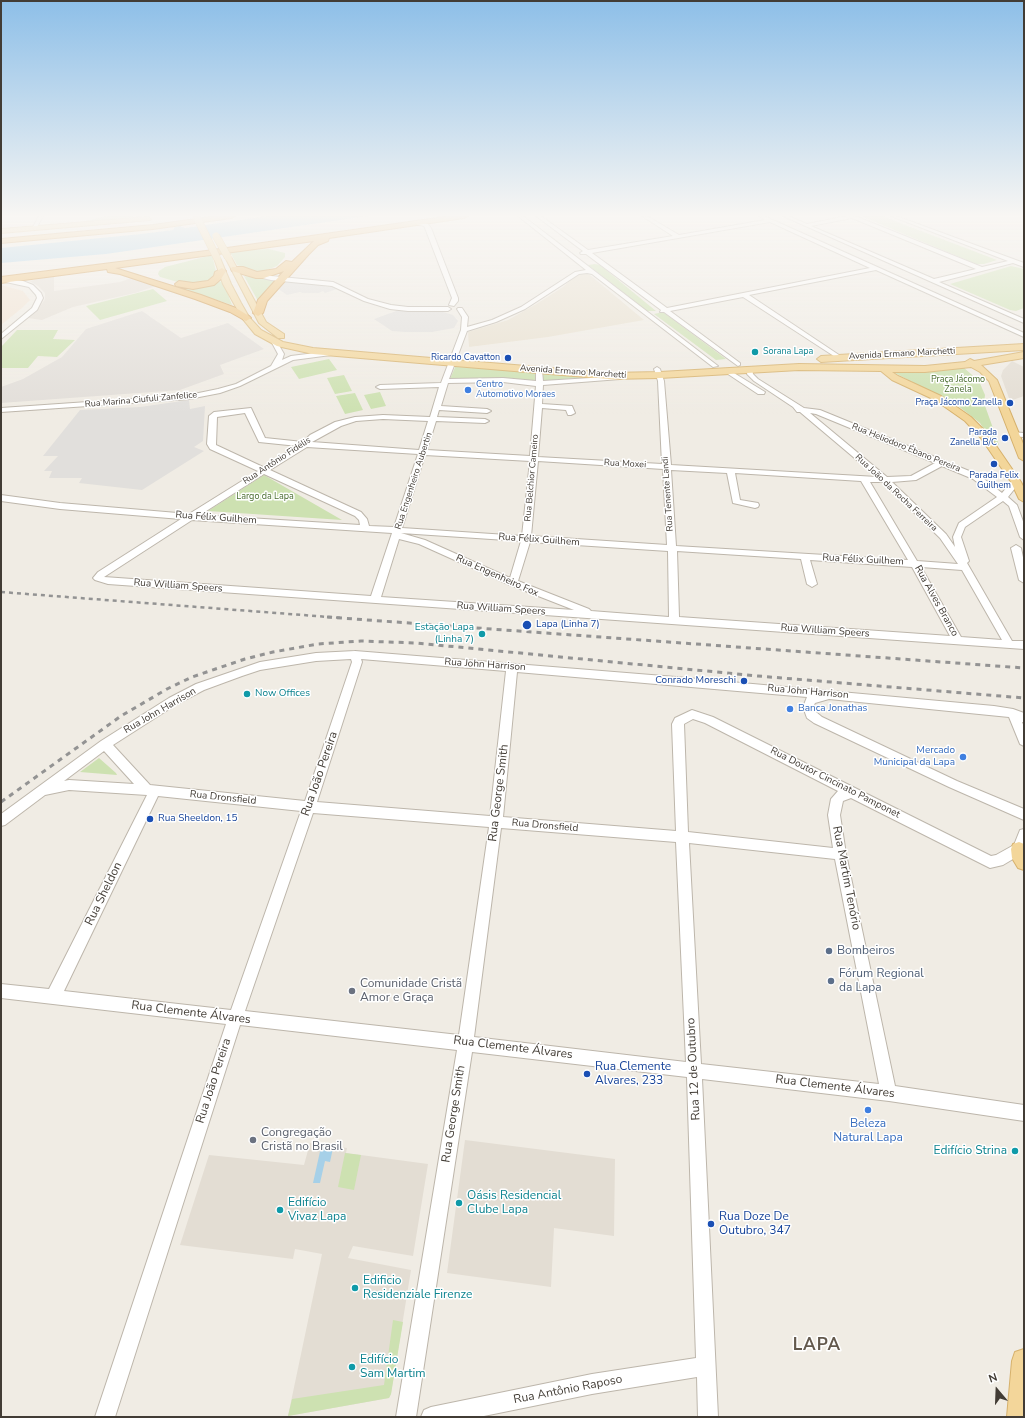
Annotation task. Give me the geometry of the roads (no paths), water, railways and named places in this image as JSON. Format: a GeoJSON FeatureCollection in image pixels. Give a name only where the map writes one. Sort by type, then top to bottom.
{"type":"FeatureCollection","features":[{"type":"Feature","properties":{"kind":"highway"},"geometry":{"type":"LineString","coordinates":[[153,282],[233,310],[246,318]]}},
{"type":"Feature","properties":{"kind":"highway"},"geometry":{"type":"LineString","coordinates":[[172,282],[180,285],[193,286],[210,282]]}},
{"type":"Feature","properties":{"kind":"highway"},"geometry":{"type":"LineString","coordinates":[[258,313],[263,300],[279,282]]}},
{"type":"Feature","properties":{"kind":"main road","name":"Avenida Ermano Marchetti"},"geometry":{"type":"LineString","coordinates":[[226,282],[246,318],[258,332],[274,341],[301,350],[658,372],[826,367],[925,369],[972,364],[1024,354]]}},
{"type":"Feature","properties":{"kind":"main road","name":"Avenida Ermano Marchetti"},"geometry":{"type":"LineString","coordinates":[[241,282],[263,323],[272,331],[292,340],[307,344],[454,359],[539,371],[630,376],[738,364],[1024,347]]}},
{"type":"Feature","properties":{"kind":"main road"},"geometry":{"type":"LineString","coordinates":[[940,352],[996,374]]}},
{"type":"Feature","properties":{"kind":"main road"},"geometry":{"type":"LineString","coordinates":[[889,354],[880,363],[883,369],[906,384],[938,398],[968,419],[985,436],[1016,482],[1024,498]]}},
{"type":"Feature","properties":{"kind":"main road"},"geometry":{"type":"LineString","coordinates":[[996,374],[1009,357]]}},
{"type":"Feature","properties":{"kind":"main road"},"geometry":{"type":"LineString","coordinates":[[826,367],[906,384]]}},
{"type":"Feature","properties":{"kind":"main road"},"geometry":{"type":"LineString","coordinates":[[996,374],[1019,435],[1024,458]]}},
{"type":"Feature","properties":{"kind":"main road"},"geometry":{"type":"LineString","coordinates":[[1020,1417],[1024,1361]]}},
{"type":"Feature","properties":{"kind":"street"},"geometry":{"type":"LineString","coordinates":[[314,282],[333,284],[374,303],[400,308],[420,309],[459,305],[464,314],[465,321]]}},
{"type":"Feature","properties":{"kind":"street"},"geometry":{"type":"LineString","coordinates":[[449,282],[455,298],[455,301],[450,307]]}},
{"type":"Feature","properties":{"kind":"street"},"geometry":{"type":"LineString","coordinates":[[464,330],[494,322],[524,308],[561,282]]}},
{"type":"Feature","properties":{"kind":"street"},"geometry":{"type":"LineString","coordinates":[[607,282],[715,366]]}},
{"type":"Feature","properties":{"kind":"street"},"geometry":{"type":"LineString","coordinates":[[628,282],[738,364]]}},
{"type":"Feature","properties":{"kind":"street"},"geometry":{"type":"LineString","coordinates":[[647,312],[663,308],[675,308],[745,295],[807,282]]}},
{"type":"Feature","properties":{"kind":"street"},"geometry":{"type":"LineString","coordinates":[[908,282],[1024,334]]}},
{"type":"Feature","properties":{"kind":"street"},"geometry":{"type":"LineString","coordinates":[[934,282],[1024,321]]}},
{"type":"Feature","properties":{"kind":"street"},"geometry":{"type":"LineString","coordinates":[[1,337],[28,316],[38,305],[40,298],[39,294],[31,286],[23,283]]}},
{"type":"Feature","properties":{"kind":"street"},"geometry":{"type":"LineString","coordinates":[[745,295],[840,358]]}},
{"type":"Feature","properties":{"kind":"street"},"geometry":{"type":"LineString","coordinates":[[450,307],[465,321]]}},
{"type":"Feature","properties":{"kind":"street"},"geometry":{"type":"LineString","coordinates":[[1012,316],[1024,312]]}},
{"type":"Feature","properties":{"kind":"street","name":"Rua Engenheiro Aubertin"},"geometry":{"type":"LineString","coordinates":[[375,600],[445,383],[464,330],[465,321]]}},
{"type":"Feature","properties":{"kind":"street"},"geometry":{"type":"LineString","coordinates":[[274,341],[281,354],[279,360],[274,366]]}},
{"type":"Feature","properties":{"kind":"street","name":"Rua Marina Ciufuli Zanfelice"},"geometry":{"type":"LineString","coordinates":[[1,410],[189,397],[220,391],[238,385],[251,380],[274,366],[300,356],[338,353]]}},
{"type":"Feature","properties":{"kind":"street","name":"Rua Heliodoro Ébano Pereira"},"geometry":{"type":"LineString","coordinates":[[750,370],[750,374],[756,380],[803,410]]}},
{"type":"Feature","properties":{"kind":"street","name":"Rua Belchior Carneiro"},"geometry":{"type":"LineString","coordinates":[[513,583],[526,540],[540,383],[539,371]]}},
{"type":"Feature","properties":{"kind":"street","name":"Rua Heliodoro Ébano Pereira"},"geometry":{"type":"LineString","coordinates":[[727,371],[789,408],[817,412],[976,477],[1013,505],[1024,537]]}},
{"type":"Feature","properties":{"kind":"street","name":"Rua Tenente Landi"},"geometry":{"type":"LineString","coordinates":[[658,372],[672,548],[674,620]]}},
{"type":"Feature","properties":{"kind":"street"},"geometry":{"type":"LineString","coordinates":[[380,386],[503,380],[521,383],[540,383],[630,376]]}},
{"type":"Feature","properties":{"kind":"street"},"geometry":{"type":"LineString","coordinates":[[538,406],[569,408],[571,413]]}},
{"type":"Feature","properties":{"kind":"street"},"geometry":{"type":"LineString","coordinates":[[437,408],[487,411]]}},
{"type":"Feature","properties":{"kind":"street"},"geometry":{"type":"LineString","coordinates":[[304,445],[262,440],[248,410],[214,415],[212,420],[211,444],[213,447],[358,514],[363,519],[365,528]]}},
{"type":"Feature","properties":{"kind":"street","name":"Rua João da Rocha Ferreira"},"geometry":{"type":"LineString","coordinates":[[803,410],[885,480],[943,536],[965,567]]}},
{"type":"Feature","properties":{"kind":"street","name":"Rua Antônio Fidélis"},"geometry":{"type":"LineString","coordinates":[[99,580],[98,576],[101,574],[262,470],[304,445],[313,437],[328,428],[355,419],[383,417],[485,421]]}},
{"type":"Feature","properties":{"kind":"street","name":"Rua Moxei"},"geometry":{"type":"LineString","coordinates":[[304,445],[885,480],[913,478],[942,462]]}},
{"type":"Feature","properties":{"kind":"street"},"geometry":{"type":"LineString","coordinates":[[730,470],[736,501],[755,505]]}},
{"type":"Feature","properties":{"kind":"street","name":"Rua Alves Branco"},"geometry":{"type":"LineString","coordinates":[[864,479],[958,641]]}},
{"type":"Feature","properties":{"kind":"street"},"geometry":{"type":"LineString","coordinates":[[1009,644],[965,567],[957,537],[959,530],[1003,496],[1016,482]]}},
{"type":"Feature","properties":{"kind":"street","name":"Rua Félix Guilhem"},"geometry":{"type":"LineString","coordinates":[[1,498],[60,506],[189,517],[365,528],[397,532],[429,532],[526,540],[965,567]]}},
{"type":"Feature","properties":{"kind":"street","name":"Rua Engenheiro Fox"},"geometry":{"type":"LineString","coordinates":[[397,532],[513,583],[598,616]]}},
{"type":"Feature","properties":{"kind":"street"},"geometry":{"type":"LineString","coordinates":[[422,542],[429,532]]}},
{"type":"Feature","properties":{"kind":"street"},"geometry":{"type":"LineString","coordinates":[[1016,548],[1024,580]]}},
{"type":"Feature","properties":{"kind":"street"},"geometry":{"type":"LineString","coordinates":[[805,557],[812,584]]}},
{"type":"Feature","properties":{"kind":"street","name":"Rua William Speers"},"geometry":{"type":"LineString","coordinates":[[99,580],[1024,645]]}},
{"type":"Feature","properties":{"kind":"street","name":"Rua John Harrison"},"geometry":{"type":"LineString","coordinates":[[1,820],[105,744],[173,701],[200,687],[238,673],[283,661],[316,657],[355,655],[829,694],[1013,713],[1024,718]]}},
{"type":"Feature","properties":{"kind":"street","name":"Rua João Pereira"},"geometry":{"type":"LineString","coordinates":[[105,1417],[235,1018],[309,806],[357,662],[355,655]]}},
{"type":"Feature","properties":{"kind":"street","name":"Rua George Smith"},"geometry":{"type":"LineString","coordinates":[[406,1417],[465,1042],[496,822],[512,667]]}},
{"type":"Feature","properties":{"kind":"street"},"geometry":{"type":"LineString","coordinates":[[829,694],[811,700],[808,704],[809,712],[818,720],[953,784],[1024,814]]}},
{"type":"Feature","properties":{"kind":"street"},"geometry":{"type":"LineString","coordinates":[[1013,713],[1024,741]]}},
{"type":"Feature","properties":{"kind":"street","name":"Rua Doutor Cincinato Pamponet"},"geometry":{"type":"LineString","coordinates":[[679,721],[687,716],[696,714],[854,792],[990,862],[1022,849]]}},
{"type":"Feature","properties":{"kind":"street","name":"Rua 12 de Outubro"},"geometry":{"type":"LineString","coordinates":[[679,721],[682,837],[694,1070],[708,1417]]}},
{"type":"Feature","properties":{"kind":"street"},"geometry":{"type":"LineString","coordinates":[[105,744],[151,790]]}},
{"type":"Feature","properties":{"kind":"street","name":"Rua Dronsfield"},"geometry":{"type":"LineString","coordinates":[[40,792],[69,785],[151,790],[309,806],[682,837],[840,854]]}},
{"type":"Feature","properties":{"kind":"street","name":"Rua Sheldon"},"geometry":{"type":"LineString","coordinates":[[53,997],[151,790]]}},
{"type":"Feature","properties":{"kind":"street","name":"Rua Martim Tenório"},"geometry":{"type":"LineString","coordinates":[[854,792],[840,795],[835,805],[834,815],[840,854],[889,1093]]}},
{"type":"Feature","properties":{"kind":"street","name":"Rua Clemente Álvares"},"geometry":{"type":"LineString","coordinates":[[2,993],[53,997],[465,1042],[889,1093],[1024,1113]]}},
{"type":"Feature","properties":{"kind":"street","name":"Rua Antônio Raposo"},"geometry":{"type":"LineString","coordinates":[[431,1417],[592,1384],[706,1366]]}},
{"type":"Feature","properties":{"kind":"water"},"geometry":{"type":"Polygon","coordinates":[[[321,1147],[333,1148],[330,1162],[325,1161],[320,1183],[313,1183],[321,1147]]]}},
{"type":"Feature","properties":{"kind":"railway"},"geometry":{"type":"LineString","coordinates":[[1,592],[342,618]]}},
{"type":"Feature","properties":{"kind":"railway"},"geometry":{"type":"LineString","coordinates":[[327,617],[1024,668]]}},
{"type":"Feature","properties":{"kind":"railway"},"geometry":{"type":"LineString","coordinates":[[1,802],[121,716],[167,689],[192,677],[245,659],[273,652],[318,644],[361,641],[416,643],[758,676],[1024,698]]}},
{"type":"Feature","properties":{"kind":"place","name":"Sorana Lapa"},"geometry":{"type":"Point","coordinates":[755,352]}},
{"type":"Feature","properties":{"kind":"place","name":"Ricardo Cavatton"},"geometry":{"type":"Point","coordinates":[508,358]}},
{"type":"Feature","properties":{"kind":"place","name":"Centro Automotivo Moraes"},"geometry":{"type":"Point","coordinates":[468,390]}},
{"type":"Feature","properties":{"kind":"place","name":"Praça Jácomo Zanella"},"geometry":{"type":"Point","coordinates":[1010,403]}},
{"type":"Feature","properties":{"kind":"place","name":"Parada Zanella B/C"},"geometry":{"type":"Point","coordinates":[1005,438]}},
{"type":"Feature","properties":{"kind":"place","name":"Parada Felix Guilhem"},"geometry":{"type":"Point","coordinates":[994,464]}},
{"type":"Feature","properties":{"kind":"place","name":"Lapa (Linha 7)"},"geometry":{"type":"Point","coordinates":[527,625]}},
{"type":"Feature","properties":{"kind":"place","name":"Estação Lapa (Linha 7)"},"geometry":{"type":"Point","coordinates":[482,634]}},
{"type":"Feature","properties":{"kind":"place","name":"Conrado Moreschi"},"geometry":{"type":"Point","coordinates":[744,681]}},
{"type":"Feature","properties":{"kind":"place","name":"Now Offices"},"geometry":{"type":"Point","coordinates":[247,694]}},
{"type":"Feature","properties":{"kind":"place","name":"Banca Jonathas"},"geometry":{"type":"Point","coordinates":[790,709]}},
{"type":"Feature","properties":{"kind":"place","name":"Mercado Municipal da Lapa"},"geometry":{"type":"Point","coordinates":[963,757]}},
{"type":"Feature","properties":{"kind":"place","name":"Rua Sheeldon, 15"},"geometry":{"type":"Point","coordinates":[150,819]}},
{"type":"Feature","properties":{"kind":"place","name":"Bombeiros"},"geometry":{"type":"Point","coordinates":[829,951]}},
{"type":"Feature","properties":{"kind":"place","name":"Fórum Regional da Lapa"},"geometry":{"type":"Point","coordinates":[831,981]}},
{"type":"Feature","properties":{"kind":"place","name":"Comunidade Cristã Amor e Graça"},"geometry":{"type":"Point","coordinates":[352,991]}},
{"type":"Feature","properties":{"kind":"place","name":"Rua Clemente Alvares, 233"},"geometry":{"type":"Point","coordinates":[587,1074]}},
{"type":"Feature","properties":{"kind":"place","name":"Beleza Natural Lapa"},"geometry":{"type":"Point","coordinates":[868,1110]}},
{"type":"Feature","properties":{"kind":"place","name":"Congregação Cristã no Brasil"},"geometry":{"type":"Point","coordinates":[253,1140]}},
{"type":"Feature","properties":{"kind":"place","name":"Edifício Strina"},"geometry":{"type":"Point","coordinates":[1015,1151]}},
{"type":"Feature","properties":{"kind":"place","name":"Oásis Residencial Clube Lapa"},"geometry":{"type":"Point","coordinates":[459,1203]}},
{"type":"Feature","properties":{"kind":"place","name":"Edifício Vivaz Lapa"},"geometry":{"type":"Point","coordinates":[280,1210]}},
{"type":"Feature","properties":{"kind":"place","name":"Rua Doze De Outubro, 347"},"geometry":{"type":"Point","coordinates":[711,1224]}},
{"type":"Feature","properties":{"kind":"place","name":"Edificio Residenziale Firenze"},"geometry":{"type":"Point","coordinates":[355,1288]}},
{"type":"Feature","properties":{"kind":"place","name":"Edifício Sam Martim"},"geometry":{"type":"Point","coordinates":[352,1367]}},
{"type":"Feature","properties":{"kind":"district","name":"LAPA"},"geometry":{"type":"Point","coordinates":[817,1346]}},
{"type":"Feature","properties":{"kind":"park label","name":"Praça Jácomo Zanela"},"geometry":{"type":"Point","coordinates":[958,386]}},
{"type":"Feature","properties":{"kind":"park label","name":"Largo da Lapa"},"geometry":{"type":"Point","coordinates":[265,497]}}]}
